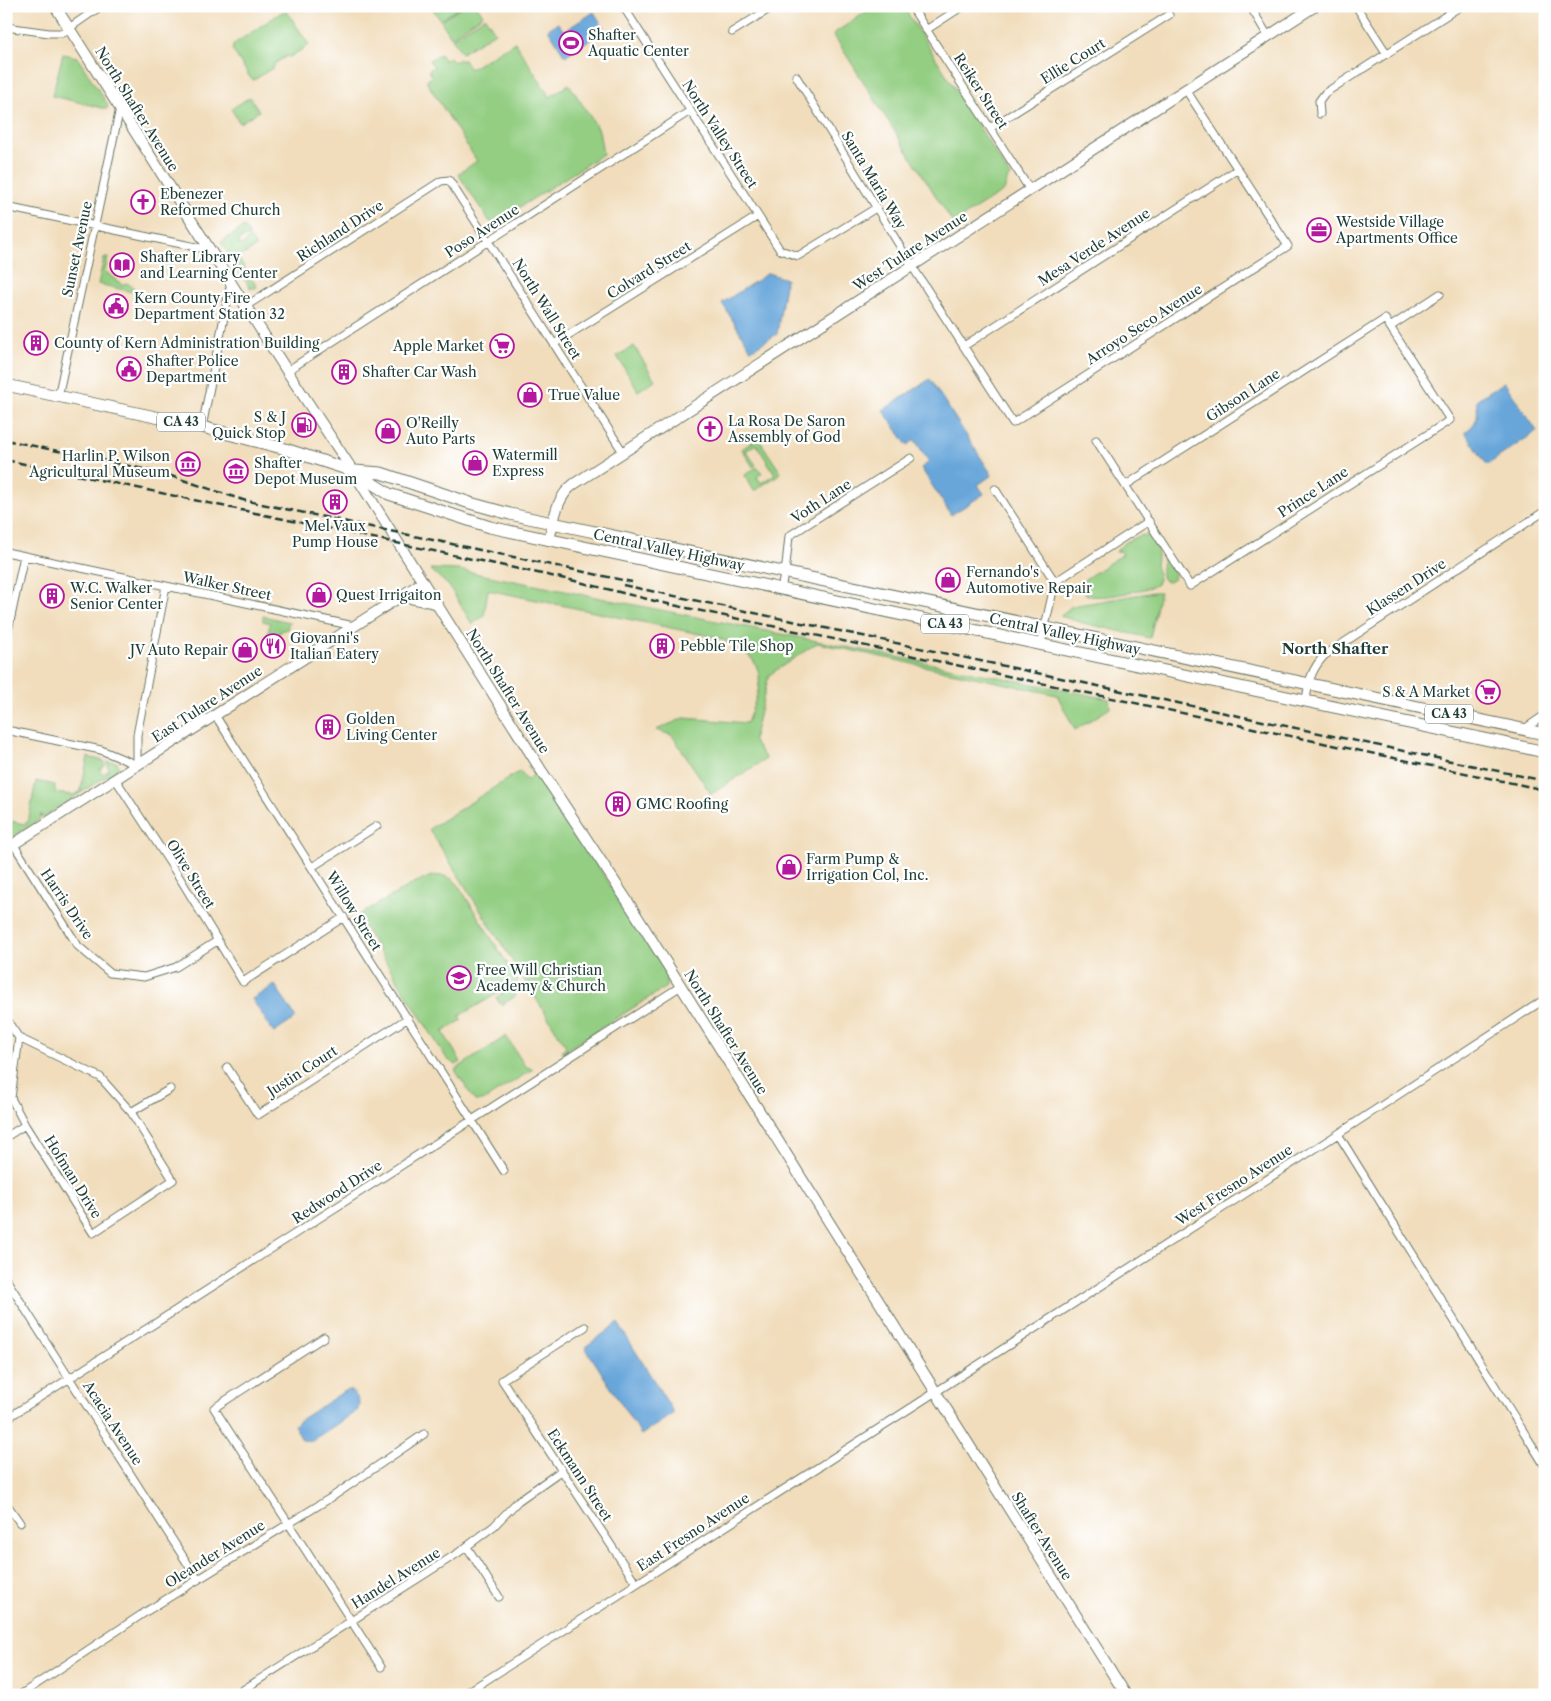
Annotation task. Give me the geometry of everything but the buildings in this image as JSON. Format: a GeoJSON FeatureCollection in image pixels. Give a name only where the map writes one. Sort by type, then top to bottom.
{"type":"FeatureCollection","features":[{"type":"Feature","properties":{"kind":"main road","name":"North Shafter Avenue"},"geometry":{"type":"LineString","coordinates":[[56,6],[287,371],[353,471],[681,986],[935,1391]]}},
{"type":"Feature","properties":{"kind":"main road","name":"West Tulare Avenue"},"geometry":{"type":"LineString","coordinates":[[549,540],[560,499],[567,489],[1315,6]]}},
{"type":"Feature","properties":{"kind":"main road","name":"Central Valley Highway"},"geometry":{"type":"LineString","coordinates":[[6,386],[202,427],[282,448],[353,471],[381,473],[470,504],[553,523],[1545,734]]}},
{"type":"Feature","properties":{"kind":"main road","name":"Central Valley Highway"},"geometry":{"type":"LineString","coordinates":[[353,471],[389,494],[490,527],[1545,752]]}},
{"type":"Feature","properties":{"kind":"main road","name":"East Tulare Avenue"},"geometry":{"type":"LineString","coordinates":[[10,847],[422,582]]}},
{"type":"Feature","properties":{"kind":"main road"},"geometry":{"type":"LineString","coordinates":[[400,596],[436,603]]}},
{"type":"Feature","properties":{"kind":"main road","name":"Shafter Avenue"},"geometry":{"type":"LineString","coordinates":[[935,1391],[1126,1695]]}},
{"type":"Feature","properties":{"kind":"street"},"geometry":{"type":"LineString","coordinates":[[6,27],[50,33],[62,32],[101,6]]}},
{"type":"Feature","properties":{"kind":"street","name":"North Valley Street"},"geometry":{"type":"LineString","coordinates":[[623,6],[780,250],[798,256],[876,208]]}},
{"type":"Feature","properties":{"kind":"street"},"geometry":{"type":"LineString","coordinates":[[732,32],[774,6]]}},
{"type":"Feature","properties":{"kind":"street","name":"Reiker Street"},"geometry":{"type":"LineString","coordinates":[[910,6],[1030,190]]}},
{"type":"Feature","properties":{"kind":"street"},"geometry":{"type":"LineString","coordinates":[[926,30],[963,6]]}},
{"type":"Feature","properties":{"kind":"street"},"geometry":{"type":"LineString","coordinates":[[1250,6],[1268,36]]}},
{"type":"Feature","properties":{"kind":"street"},"geometry":{"type":"LineString","coordinates":[[1356,6],[1387,54]]}},
{"type":"Feature","properties":{"kind":"street"},"geometry":{"type":"LineString","coordinates":[[1320,114],[1319,102],[1325,93],[1461,6]]}},
{"type":"Feature","properties":{"kind":"street","name":"Ellie Court"},"geometry":{"type":"LineString","coordinates":[[990,128],[1168,15]]}},
{"type":"Feature","properties":{"kind":"street","name":"Santa Maria Way"},"geometry":{"type":"LineString","coordinates":[[796,76],[912,266],[1013,423]]}},
{"type":"Feature","properties":{"kind":"street"},"geometry":{"type":"LineString","coordinates":[[1186,90],[1238,169]]}},
{"type":"Feature","properties":{"kind":"street","name":"Sunset Avenue"},"geometry":{"type":"LineString","coordinates":[[58,396],[120,108]]}},
{"type":"Feature","properties":{"kind":"street","name":"Poso Avenue"},"geometry":{"type":"LineString","coordinates":[[287,371],[690,111]]}},
{"type":"Feature","properties":{"kind":"street","name":"Arroyo Seco Avenue"},"geometry":{"type":"LineString","coordinates":[[1013,423],[1288,246],[1238,169]]}},
{"type":"Feature","properties":{"kind":"street","name":"Mesa Verde Avenue"},"geometry":{"type":"LineString","coordinates":[[964,346],[1238,169]]}},
{"type":"Feature","properties":{"kind":"street","name":"North Wall Street"},"geometry":{"type":"LineString","coordinates":[[450,180],[623,452]]}},
{"type":"Feature","properties":{"kind":"street","name":"Richland Drive"},"geometry":{"type":"LineString","coordinates":[[246,306],[441,181],[450,180]]}},
{"type":"Feature","properties":{"kind":"street"},"geometry":{"type":"LineString","coordinates":[[6,207],[210,250]]}},
{"type":"Feature","properties":{"kind":"street","name":"Colvard Street"},"geometry":{"type":"LineString","coordinates":[[554,344],[758,216]]}},
{"type":"Feature","properties":{"kind":"street"},"geometry":{"type":"LineString","coordinates":[[202,427],[231,282]]}},
{"type":"Feature","properties":{"kind":"street"},"geometry":{"type":"LineString","coordinates":[[1390,327],[1440,294]]}},
{"type":"Feature","properties":{"kind":"street","name":"Gibson Lane"},"geometry":{"type":"LineString","coordinates":[[1126,485],[1385,319],[1390,327]]}},
{"type":"Feature","properties":{"kind":"street","name":"Prince Lane"},"geometry":{"type":"LineString","coordinates":[[1149,522],[1190,586],[1450,420],[1390,327]]}},
{"type":"Feature","properties":{"kind":"street"},"geometry":{"type":"LineString","coordinates":[[1055,582],[1149,522],[1096,440]]}},
{"type":"Feature","properties":{"kind":"street","name":"Voth Lane"},"geometry":{"type":"LineString","coordinates":[[781,589],[785,573],[789,536],[911,458]]}},
{"type":"Feature","properties":{"kind":"street"},"geometry":{"type":"LineString","coordinates":[[995,489],[1055,582],[1042,644]]}},
{"type":"Feature","properties":{"kind":"street","name":"Klassen Drive"},"geometry":{"type":"LineString","coordinates":[[1306,702],[1308,684],[1313,668],[1325,655],[1545,511]]}},
{"type":"Feature","properties":{"kind":"street","name":"Walker Street"},"geometry":{"type":"LineString","coordinates":[[6,552],[354,626]]}},
{"type":"Feature","properties":{"kind":"street"},"geometry":{"type":"LineString","coordinates":[[6,640],[24,556]]}},
{"type":"Feature","properties":{"kind":"street"},"geometry":{"type":"LineString","coordinates":[[6,730],[101,750],[138,764],[138,735],[166,586]]}},
{"type":"Feature","properties":{"kind":"street","name":"Willow Street"},"geometry":{"type":"LineString","coordinates":[[215,715],[504,1171]]}},
{"type":"Feature","properties":{"kind":"street"},"geometry":{"type":"LineString","coordinates":[[1523,730],[1545,715]]}},
{"type":"Feature","properties":{"kind":"street","name":"Olive Street"},"geometry":{"type":"LineString","coordinates":[[116,780],[243,982],[344,917]]}},
{"type":"Feature","properties":{"kind":"street"},"geometry":{"type":"LineString","coordinates":[[312,868],[377,826]]}},
{"type":"Feature","properties":{"kind":"street","name":"Harris Drive"},"geometry":{"type":"LineString","coordinates":[[10,847],[78,946],[110,973],[144,977],[176,967],[217,941]]}},
{"type":"Feature","properties":{"kind":"street","name":"Redwood Drive"},"geometry":{"type":"LineString","coordinates":[[6,1419],[681,986]]}},
{"type":"Feature","properties":{"kind":"street","name":"West Fresno Avenue"},"geometry":{"type":"LineString","coordinates":[[935,1391],[1338,1134],[1545,999]]}},
{"type":"Feature","properties":{"kind":"street","name":"Justin Court"},"geometry":{"type":"LineString","coordinates":[[228,1067],[258,1114],[408,1018]]}},
{"type":"Feature","properties":{"kind":"street","name":"Hofman Drive"},"geometry":{"type":"LineString","coordinates":[[6,1019],[19,1038],[100,1077],[131,1112],[174,1180],[94,1233],[25,1125],[11,1098],[19,1038]]}},
{"type":"Feature","properties":{"kind":"street"},"geometry":{"type":"LineString","coordinates":[[131,1112],[170,1089]]}},
{"type":"Feature","properties":{"kind":"street"},"geometry":{"type":"LineString","coordinates":[[6,1137],[25,1125]]}},
{"type":"Feature","properties":{"kind":"street"},"geometry":{"type":"LineString","coordinates":[[1338,1134],[1545,1466]]}},
{"type":"Feature","properties":{"kind":"street","name":"Acacia Avenue"},"geometry":{"type":"LineString","coordinates":[[6,1279],[198,1580]]}},
{"type":"Feature","properties":{"kind":"street","name":"Eckmann Street"},"geometry":{"type":"LineString","coordinates":[[585,1327],[502,1380],[636,1584]]}},
{"type":"Feature","properties":{"kind":"street"},"geometry":{"type":"LineString","coordinates":[[324,1337],[214,1408],[382,1668]]}},
{"type":"Feature","properties":{"kind":"street","name":"East Fresno Avenue"},"geometry":{"type":"LineString","coordinates":[[464,1695],[935,1391]]}},
{"type":"Feature","properties":{"kind":"street","name":"Oleander Avenue"},"geometry":{"type":"LineString","coordinates":[[20,1695],[147,1611],[332,1497],[424,1434]]}},
{"type":"Feature","properties":{"kind":"street","name":"Handel Avenue"},"geometry":{"type":"LineString","coordinates":[[240,1693],[467,1547],[494,1526],[518,1501],[562,1470]]}},
{"type":"Feature","properties":{"kind":"street"},"geometry":{"type":"LineString","coordinates":[[6,1503],[20,1524]]}},
{"type":"Feature","properties":{"kind":"street"},"geometry":{"type":"LineString","coordinates":[[467,1547],[499,1597]]}},
{"type":"Feature","properties":{"kind":"green space"},"geometry":{"type":"Polygon","coordinates":[[[431,6],[462,6],[440,20],[431,6]]]}},
{"type":"Feature","properties":{"kind":"green space"},"geometry":{"type":"Polygon","coordinates":[[[463,6],[477,6],[483,15],[451,37],[441,21],[463,6]]]}},
{"type":"Feature","properties":{"kind":"green space"},"geometry":{"type":"Polygon","coordinates":[[[875,6],[903,6],[1010,176],[1004,191],[953,223],[833,34],[875,6]]]}},
{"type":"Feature","properties":{"kind":"green space"},"geometry":{"type":"Polygon","coordinates":[[[282,12],[288,13],[309,45],[274,64],[274,67],[254,80],[251,79],[232,49],[234,44],[282,12]]]}},
{"type":"Feature","properties":{"kind":"green space"},"geometry":{"type":"Polygon","coordinates":[[[485,17],[495,32],[462,53],[452,38],[485,17]]]}},
{"type":"Feature","properties":{"kind":"green space"},"geometry":{"type":"Polygon","coordinates":[[[515,42],[550,97],[569,84],[599,130],[603,154],[495,223],[489,221],[458,174],[477,161],[426,81],[432,77],[428,71],[434,67],[429,60],[440,54],[444,60],[450,57],[454,62],[464,59],[470,69],[515,42]]]}},
{"type":"Feature","properties":{"kind":"green space"},"geometry":{"type":"Polygon","coordinates":[[[63,54],[77,57],[108,105],[107,109],[52,96],[63,54]]]}},
{"type":"Feature","properties":{"kind":"green space"},"geometry":{"type":"Polygon","coordinates":[[[250,97],[259,111],[240,123],[231,109],[250,97]]]}},
{"type":"Feature","properties":{"kind":"green space"},"geometry":{"type":"Polygon","coordinates":[[[244,227],[250,236],[240,239],[239,245],[246,244],[246,241],[250,238],[256,247],[238,258],[257,287],[255,288],[250,288],[221,242],[244,227]]]}},
{"type":"Feature","properties":{"kind":"green space"},"geometry":{"type":"Polygon","coordinates":[[[104,258],[108,258],[105,271],[120,282],[121,285],[127,283],[134,288],[133,292],[98,284],[104,258]]]}},
{"type":"Feature","properties":{"kind":"green space"},"geometry":{"type":"Polygon","coordinates":[[[634,346],[655,380],[638,391],[617,356],[634,346]]]}},
{"type":"Feature","properties":{"kind":"green space"},"geometry":{"type":"Polygon","coordinates":[[[758,438],[781,473],[754,491],[745,475],[757,467],[762,473],[757,477],[761,483],[775,474],[756,444],[746,451],[756,465],[753,467],[742,449],[758,438]]]}},
{"type":"Feature","properties":{"kind":"green space"},"geometry":{"type":"Polygon","coordinates":[[[1146,535],[1156,542],[1158,548],[1156,566],[1159,579],[1157,584],[1152,587],[1107,596],[1086,594],[1082,589],[1085,579],[1123,554],[1121,551],[1116,552],[1125,543],[1133,538],[1146,535]]]}},
{"type":"Feature","properties":{"kind":"green space"},"geometry":{"type":"Polygon","coordinates":[[[1163,558],[1175,572],[1174,579],[1168,582],[1162,577],[1163,558]]]}},
{"type":"Feature","properties":{"kind":"green space"},"geometry":{"type":"Polygon","coordinates":[[[430,569],[459,570],[1109,699],[1110,708],[1075,730],[1057,695],[817,643],[769,675],[753,740],[766,759],[711,794],[674,738],[671,735],[656,730],[684,718],[747,723],[756,698],[759,672],[756,664],[747,654],[719,638],[488,590],[484,616],[472,624],[449,586],[430,569]]]}},
{"type":"Feature","properties":{"kind":"green space"},"geometry":{"type":"Polygon","coordinates":[[[1160,592],[1150,638],[1060,616],[1072,606],[1160,592]]]}},
{"type":"Feature","properties":{"kind":"green space"},"geometry":{"type":"Polygon","coordinates":[[[263,616],[289,622],[287,629],[280,633],[268,635],[270,623],[263,621],[263,616]]]}},
{"type":"Feature","properties":{"kind":"green space"},"geometry":{"type":"Polygon","coordinates":[[[88,757],[104,761],[105,766],[99,770],[103,774],[109,770],[107,762],[117,762],[119,768],[42,818],[41,814],[40,819],[6,841],[6,820],[24,824],[28,822],[36,781],[55,785],[55,793],[73,795],[80,792],[88,757]]]}},
{"type":"Feature","properties":{"kind":"green space"},"geometry":{"type":"Polygon","coordinates":[[[532,764],[667,973],[666,987],[563,1052],[562,1050],[566,1046],[429,829],[520,771],[526,780],[533,775],[528,766],[532,764]]]}},
{"type":"Feature","properties":{"kind":"green space"},"geometry":{"type":"Polygon","coordinates":[[[432,876],[446,876],[457,883],[518,981],[509,986],[516,996],[501,1005],[496,998],[503,993],[502,991],[459,1016],[462,1020],[443,1032],[461,1062],[456,1065],[447,1059],[357,916],[416,882],[432,876]]]}},
{"type":"Feature","properties":{"kind":"green space"},"geometry":{"type":"Polygon","coordinates":[[[506,1036],[525,1066],[533,1069],[483,1101],[475,1101],[455,1070],[506,1036]]]}},
{"type":"Feature","properties":{"kind":"water","name":"Shafter Aquatic Center"},"geometry":{"type":"Polygon","coordinates":[[[594,12],[605,30],[565,56],[548,29],[558,23],[564,31],[594,12]]]}},
{"type":"Feature","properties":{"kind":"water"},"geometry":{"type":"Polygon","coordinates":[[[768,273],[786,279],[777,334],[751,350],[722,303],[768,273]]]}},
{"type":"Feature","properties":{"kind":"water"},"geometry":{"type":"Polygon","coordinates":[[[930,379],[992,475],[978,485],[984,494],[951,515],[921,468],[929,462],[915,440],[907,445],[883,410],[930,379]]]}},
{"type":"Feature","properties":{"kind":"water"},"geometry":{"type":"Polygon","coordinates":[[[1504,382],[1537,431],[1487,465],[1465,432],[1475,422],[1476,400],[1504,382]]]}},
{"type":"Feature","properties":{"kind":"water"},"geometry":{"type":"Polygon","coordinates":[[[275,985],[296,1018],[274,1033],[252,999],[275,985]]]}},
{"type":"Feature","properties":{"kind":"water"},"geometry":{"type":"Polygon","coordinates":[[[618,1323],[674,1413],[641,1435],[585,1347],[618,1323]]]}},
{"type":"Feature","properties":{"kind":"water"},"geometry":{"type":"Polygon","coordinates":[[[350,1390],[358,1399],[357,1411],[311,1441],[302,1440],[294,1425],[343,1392],[350,1390]]]}},
{"type":"Feature","properties":{"kind":"railway"},"geometry":{"type":"LineString","coordinates":[[6,440],[162,473],[243,500],[632,582]]}},
{"type":"Feature","properties":{"kind":"railway"},"geometry":{"type":"LineString","coordinates":[[6,460],[575,581],[659,602],[1545,790]]}},
{"type":"Feature","properties":{"kind":"railway"},"geometry":{"type":"LineString","coordinates":[[623,585],[1545,781]]}},
{"type":"Feature","properties":{"kind":"place","name":"Shafter Aquatic Center"},"geometry":{"type":"Point","coordinates":[571,43]}},
{"type":"Feature","properties":{"kind":"place","name":"Ebenezer Reformed Church"},"geometry":{"type":"Point","coordinates":[143,202]}},
{"type":"Feature","properties":{"kind":"place","name":"Westside Village Apartments Office"},"geometry":{"type":"Point","coordinates":[1319,230]}},
{"type":"Feature","properties":{"kind":"place","name":"Shafter Library and Learning Center"},"geometry":{"type":"Point","coordinates":[122,265]}},
{"type":"Feature","properties":{"kind":"place","name":"Kern County Fire Department Station 32"},"geometry":{"type":"Point","coordinates":[116,306]}},
{"type":"Feature","properties":{"kind":"place","name":"County of Kern Administration Building"},"geometry":{"type":"Point","coordinates":[36,343]}},
{"type":"Feature","properties":{"kind":"place","name":"Apple Market"},"geometry":{"type":"Point","coordinates":[502,346]}},
{"type":"Feature","properties":{"kind":"place","name":"Shafter Police Department"},"geometry":{"type":"Point","coordinates":[129,369]}},
{"type":"Feature","properties":{"kind":"place","name":"Shafter Car Wash"},"geometry":{"type":"Point","coordinates":[344,372]}},
{"type":"Feature","properties":{"kind":"place","name":"True Value"},"geometry":{"type":"Point","coordinates":[530,395]}},
{"type":"Feature","properties":{"kind":"place","name":"S & J Quick Stop"},"geometry":{"type":"Point","coordinates":[304,425]}},
{"type":"Feature","properties":{"kind":"place","name":"La Rosa De Saron Assembly of God"},"geometry":{"type":"Point","coordinates":[710,429]}},
{"type":"Feature","properties":{"kind":"place","name":"O'Reilly Auto Parts"},"geometry":{"type":"Point","coordinates":[388,431]}},
{"type":"Feature","properties":{"kind":"place","name":"Watermill Express"},"geometry":{"type":"Point","coordinates":[475,463]}},
{"type":"Feature","properties":{"kind":"place","name":"Harlin P. Wilson Agricultural Museum"},"geometry":{"type":"Point","coordinates":[188,464]}},
{"type":"Feature","properties":{"kind":"place","name":"Shafter Depot Museum"},"geometry":{"type":"Point","coordinates":[236,471]}},
{"type":"Feature","properties":{"kind":"place","name":"Mel Vaux Pump House"},"geometry":{"type":"Point","coordinates":[335,502]}},
{"type":"Feature","properties":{"kind":"place","name":"Fernando's Automotive Repair"},"geometry":{"type":"Point","coordinates":[948,580]}},
{"type":"Feature","properties":{"kind":"place","name":"Quest Irrigaiton"},"geometry":{"type":"Point","coordinates":[319,595]}},
{"type":"Feature","properties":{"kind":"place","name":"W.C. Walker Senior Center"},"geometry":{"type":"Point","coordinates":[52,596]}},
{"type":"Feature","properties":{"kind":"place","name":"Giovanni's Italian Eatery"},"geometry":{"type":"Point","coordinates":[273,646]}},
{"type":"Feature","properties":{"kind":"place","name":"Pebble Tile Shop"},"geometry":{"type":"Point","coordinates":[662,646]}},
{"type":"Feature","properties":{"kind":"place","name":"JV Auto Repair"},"geometry":{"type":"Point","coordinates":[245,650]}},
{"type":"Feature","properties":{"kind":"place","name":"S & A Market"},"geometry":{"type":"Point","coordinates":[1488,692]}},
{"type":"Feature","properties":{"kind":"place","name":"Golden Living Center"},"geometry":{"type":"Point","coordinates":[328,727]}},
{"type":"Feature","properties":{"kind":"place","name":"GMC Roofing"},"geometry":{"type":"Point","coordinates":[618,804]}},
{"type":"Feature","properties":{"kind":"place","name":"Farm Pump & Irrigation Col, Inc."},"geometry":{"type":"Point","coordinates":[789,867]}},
{"type":"Feature","properties":{"kind":"place","name":"Free Will Christian Academy & Church"},"geometry":{"type":"Point","coordinates":[459,978]}},
{"type":"Feature","properties":{"kind":"district","name":"North Shafter"},"geometry":{"type":"Point","coordinates":[1335,649]}}]}
